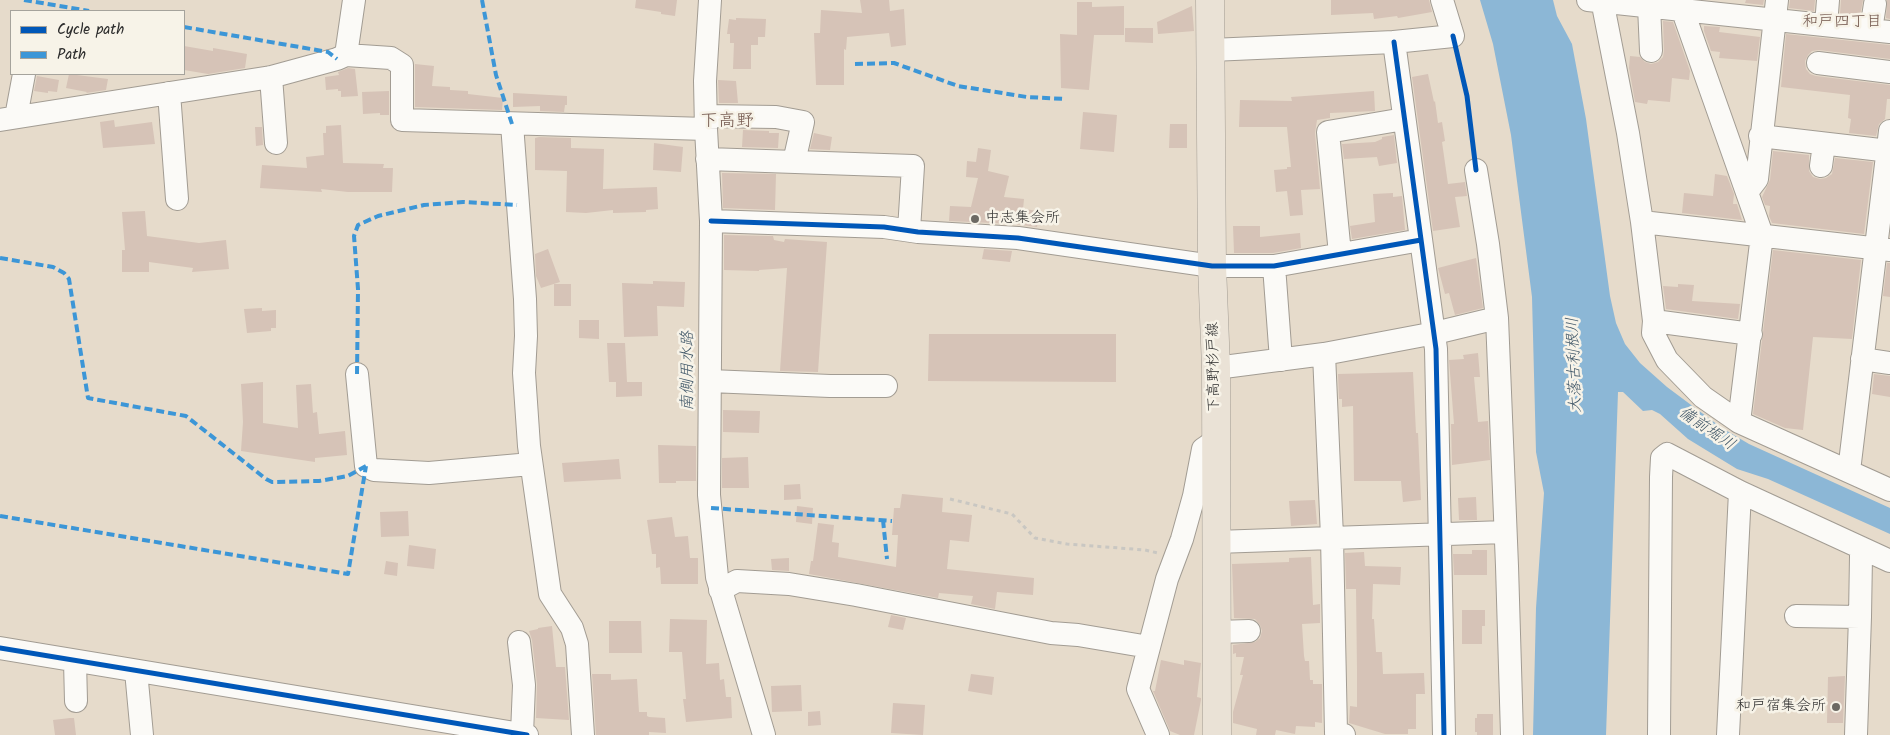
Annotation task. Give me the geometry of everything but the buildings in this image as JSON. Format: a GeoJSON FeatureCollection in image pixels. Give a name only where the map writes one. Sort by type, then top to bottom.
{"type":"FeatureCollection","features":[{"type":"Feature","properties":{"kind":"main road","name":"下高野杉戸線"},"geometry":{"type":"LineString","coordinates":[[1210,0],[1212,266],[1216,368],[1218,735]]}},
{"type":"Feature","properties":{"kind":"street"},"geometry":{"type":"LineString","coordinates":[[346,55],[354,0]]}},
{"type":"Feature","properties":{"kind":"street"},"geometry":{"type":"LineString","coordinates":[[710,0],[706,122],[711,221],[709,495],[717,577],[764,735]]}},
{"type":"Feature","properties":{"kind":"street"},"geometry":{"type":"LineString","coordinates":[[1211,50],[1394,42],[1453,36],[1442,0]]}},
{"type":"Feature","properties":{"kind":"street"},"geometry":{"type":"LineString","coordinates":[[1826,25],[1828,0]]}},
{"type":"Feature","properties":{"kind":"street"},"geometry":{"type":"LineString","coordinates":[[1875,4],[1880,31],[1826,25],[1776,10],[1681,5],[1649,6],[1597,1],[1628,133],[1642,222],[1654,333],[1667,360],[1703,397],[1739,422],[1890,490]]}},
{"type":"Feature","properties":{"kind":"street"},"geometry":{"type":"LineString","coordinates":[[1681,5],[1762,234],[1739,422]]}},
{"type":"Feature","properties":{"kind":"street"},"geometry":{"type":"LineString","coordinates":[[1649,6],[1650,51]]}},
{"type":"Feature","properties":{"kind":"street"},"geometry":{"type":"LineString","coordinates":[[1747,192],[1757,179],[1760,136],[1776,10]]}},
{"type":"Feature","properties":{"kind":"street"},"geometry":{"type":"LineString","coordinates":[[1394,42],[1435,333],[1444,735]]}},
{"type":"Feature","properties":{"kind":"street"},"geometry":{"type":"LineString","coordinates":[[24,75],[8,118],[271,77],[346,55],[391,58],[402,65],[402,120],[512,124],[706,122],[776,116],[803,122],[794,162]]}},
{"type":"Feature","properties":{"kind":"street"},"geometry":{"type":"LineString","coordinates":[[1818,63],[1890,72]]}},
{"type":"Feature","properties":{"kind":"street"},"geometry":{"type":"LineString","coordinates":[[271,77],[276,143]]}},
{"type":"Feature","properties":{"kind":"street"},"geometry":{"type":"LineString","coordinates":[[169,93],[177,199]]}},
{"type":"Feature","properties":{"kind":"street"},"geometry":{"type":"LineString","coordinates":[[1340,254],[1328,132],[1404,119]]}},
{"type":"Feature","properties":{"kind":"street"},"geometry":{"type":"LineString","coordinates":[[512,124],[526,336],[524,373],[532,464],[550,594],[572,628],[578,644],[583,735]]}},
{"type":"Feature","properties":{"kind":"street"},"geometry":{"type":"LineString","coordinates":[[1760,136],[1824,144],[1889,145],[1880,300],[1862,358],[1848,471]]}},
{"type":"Feature","properties":{"kind":"street"},"geometry":{"type":"LineString","coordinates":[[1821,166],[1824,144]]}},
{"type":"Feature","properties":{"kind":"street"},"geometry":{"type":"LineString","coordinates":[[707,159],[913,166],[909,230]]}},
{"type":"Feature","properties":{"kind":"street"},"geometry":{"type":"LineString","coordinates":[[1476,170],[1497,318],[1512,735]]}},
{"type":"Feature","properties":{"kind":"street"},"geometry":{"type":"LineString","coordinates":[[711,221],[884,227],[1018,238],[1212,266],[1274,266],[1421,240]]}},
{"type":"Feature","properties":{"kind":"street"},"geometry":{"type":"LineString","coordinates":[[1642,222],[1883,249]]}},
{"type":"Feature","properties":{"kind":"street"},"geometry":{"type":"LineString","coordinates":[[1274,266],[1281,360]]}},
{"type":"Feature","properties":{"kind":"street"},"geometry":{"type":"LineString","coordinates":[[1216,368],[1324,354],[1435,333],[1497,318]]}},
{"type":"Feature","properties":{"kind":"street"},"geometry":{"type":"LineString","coordinates":[[1654,321],[1751,334]]}},
{"type":"Feature","properties":{"kind":"street"},"geometry":{"type":"LineString","coordinates":[[1324,354],[1332,538],[1336,733],[1344,735]]}},
{"type":"Feature","properties":{"kind":"street"},"geometry":{"type":"LineString","coordinates":[[1862,358],[1890,363]]}},
{"type":"Feature","properties":{"kind":"street"},"geometry":{"type":"LineString","coordinates":[[357,374],[366,466],[374,470],[429,473],[532,464]]}},
{"type":"Feature","properties":{"kind":"street"},"geometry":{"type":"LineString","coordinates":[[710,381],[830,386],[886,386]]}},
{"type":"Feature","properties":{"kind":"street"},"geometry":{"type":"LineString","coordinates":[[1158,735],[1138,689],[1167,579],[1182,539],[1194,496],[1203,450],[1216,440]]}},
{"type":"Feature","properties":{"kind":"street"},"geometry":{"type":"LineString","coordinates":[[1659,735],[1662,458],[1667,454],[1740,492],[1878,555]]}},
{"type":"Feature","properties":{"kind":"street"},"geometry":{"type":"LineString","coordinates":[[1728,735],[1740,492]]}},
{"type":"Feature","properties":{"kind":"street"},"geometry":{"type":"LineString","coordinates":[[1216,542],[1506,532]]}},
{"type":"Feature","properties":{"kind":"street"},"geometry":{"type":"LineString","coordinates":[[1856,735],[1860,556],[1878,555]]}},
{"type":"Feature","properties":{"kind":"street"},"geometry":{"type":"LineString","coordinates":[[720,590],[737,581],[789,584],[856,594],[1051,633],[1078,635],[1149,647]]}},
{"type":"Feature","properties":{"kind":"street"},"geometry":{"type":"LineString","coordinates":[[1796,616],[1860,617]]}},
{"type":"Feature","properties":{"kind":"street"},"geometry":{"type":"LineString","coordinates":[[1217,632],[1249,631]]}},
{"type":"Feature","properties":{"kind":"street"},"geometry":{"type":"LineString","coordinates":[[0,648],[524,735],[524,685],[519,642]]}},
{"type":"Feature","properties":{"kind":"street"},"geometry":{"type":"LineString","coordinates":[[75,661],[76,701]]}},
{"type":"Feature","properties":{"kind":"street"},"geometry":{"type":"LineString","coordinates":[[136,671],[142,735]]}},
{"type":"Feature","properties":{"kind":"path"},"geometry":{"type":"LineString","coordinates":[[950,499],[1012,514],[1035,538],[1067,544],[1145,550],[1175,558]]}},
{"type":"Feature","properties":{"kind":"water"},"geometry":{"type":"Polygon","coordinates":[[[1480,0],[1553,0],[1557,16],[1572,44],[1586,119],[1610,296],[1616,323],[1625,344],[1640,363],[1667,387],[1722,428],[1749,444],[1890,508],[1890,534],[1768,479],[1737,469],[1688,439],[1660,414],[1652,410],[1643,411],[1623,392],[1618,392],[1606,735],[1533,735],[1536,608],[1544,493],[1536,452],[1532,297],[1511,135],[1493,44],[1480,0]]]}},
{"type":"Feature","properties":{"kind":"marked path"},"geometry":{"type":"LineString","coordinates":[[24,0],[83,10]]}},
{"type":"Feature","properties":{"kind":"marked path"},"geometry":{"type":"LineString","coordinates":[[482,0],[496,75],[512,124]]}},
{"type":"Feature","properties":{"kind":"marked path"},"geometry":{"type":"LineString","coordinates":[[185,27],[328,52],[337,59]]}},
{"type":"Feature","properties":{"kind":"marked path"},"geometry":{"type":"LineString","coordinates":[[855,64],[894,63],[958,86],[1027,97],[1066,99]]}},
{"type":"Feature","properties":{"kind":"marked path"},"geometry":{"type":"LineString","coordinates":[[357,374],[358,289],[354,236],[358,225],[378,216],[424,205],[463,202],[517,205]]}},
{"type":"Feature","properties":{"kind":"marked path"},"geometry":{"type":"LineString","coordinates":[[0,258],[53,267],[64,273],[69,279],[88,398],[186,416],[272,482],[319,481],[348,476],[366,466]]}},
{"type":"Feature","properties":{"kind":"marked path"},"geometry":{"type":"LineString","coordinates":[[0,516],[348,574],[366,466]]}},
{"type":"Feature","properties":{"kind":"marked path"},"geometry":{"type":"LineString","coordinates":[[711,508],[892,521]]}},
{"type":"Feature","properties":{"kind":"marked path"},"geometry":{"type":"LineString","coordinates":[[883,520],[887,559]]}},
{"type":"Feature","properties":{"kind":"cycle path"},"geometry":{"type":"LineString","coordinates":[[1453,36],[1467,96],[1476,170]]}},
{"type":"Feature","properties":{"kind":"cycle path"},"geometry":{"type":"LineString","coordinates":[[1394,42],[1436,349],[1444,735]]}},
{"type":"Feature","properties":{"kind":"cycle path"},"geometry":{"type":"LineString","coordinates":[[711,221],[884,227],[918,232],[1018,238],[1212,266],[1274,266],[1421,240]]}},
{"type":"Feature","properties":{"kind":"cycle path"},"geometry":{"type":"LineString","coordinates":[[0,648],[527,735]]}},
{"type":"Feature","properties":{"kind":"place","name":"中志集会所"},"geometry":{"type":"Point","coordinates":[975,219]}},
{"type":"Feature","properties":{"kind":"place","name":"和戸宿集会所"},"geometry":{"type":"Point","coordinates":[1836,707]}},
{"type":"Feature","properties":{"kind":"district","name":"和戸四丁目"},"geometry":{"type":"Point","coordinates":[1842,23]}},
{"type":"Feature","properties":{"kind":"district","name":"下高野"},"geometry":{"type":"Point","coordinates":[727,123]}},
{"type":"Feature","properties":{"kind":"water label","name":"大落古利根川"},"geometry":{"type":"Point","coordinates":[1576,365]}},
{"type":"Feature","properties":{"kind":"water label","name":"南側用水路"},"geometry":{"type":"Point","coordinates":[689,371]}},
{"type":"Feature","properties":{"kind":"water label","name":"備前堀川"},"geometry":{"type":"Point","coordinates":[1706,430]}}]}
